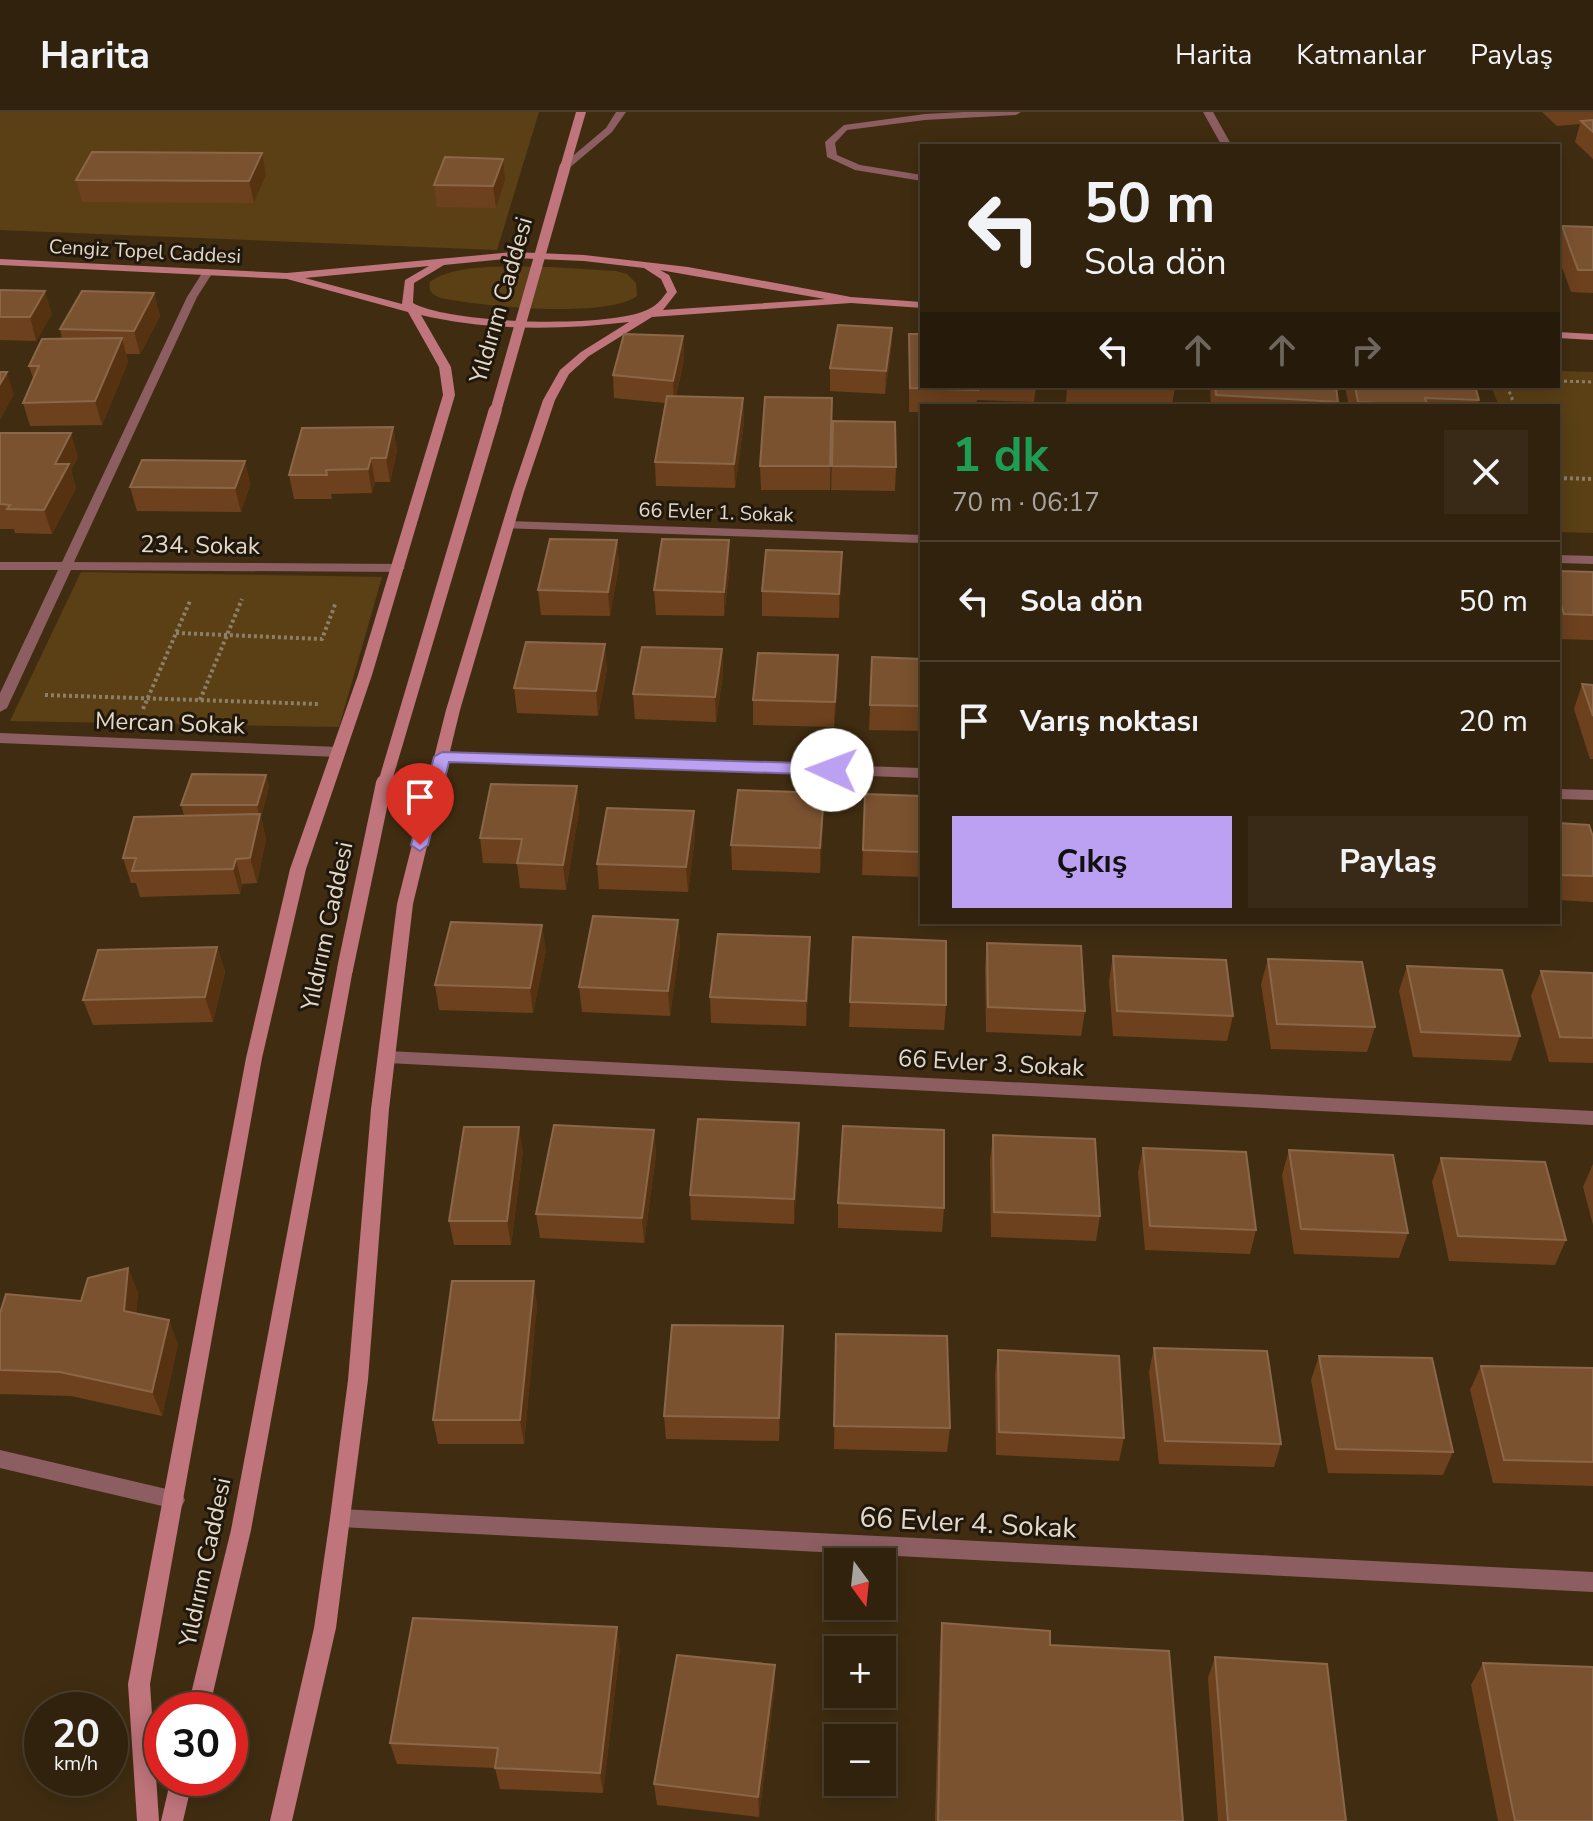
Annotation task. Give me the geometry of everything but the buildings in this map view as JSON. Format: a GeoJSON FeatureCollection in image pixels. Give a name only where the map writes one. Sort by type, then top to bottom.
{"type":"FeatureCollection","features":[{"type":"Feature","properties":{"kind":"main road","name":"Yıldırım Caddesi"},"geometry":{"type":"LineString","coordinates":[[202,1692],[241,1530],[378,804],[539,267],[581,112]]}},
{"type":"Feature","properties":{"kind":"main road"},"geometry":{"type":"LineString","coordinates":[[287,276],[514,255],[688,270],[851,300],[920,305]]}},
{"type":"Feature","properties":{"kind":"main road"},"geometry":{"type":"LineString","coordinates":[[148,1821],[139,1684],[254,1058],[298,869],[399,568],[449,395],[445,367],[407,304],[409,282],[437,265],[472,258]]}},
{"type":"Feature","properties":{"kind":"main road","name":"Cengiz Topel Caddesi"},"geometry":{"type":"LineString","coordinates":[[0,262],[287,276]]}},
{"type":"Feature","properties":{"kind":"main road"},"geometry":{"type":"LineString","coordinates":[[281,1821],[325,1628],[340,1518],[358,1380],[387,1057],[405,904],[453,710],[549,400],[564,372],[585,354],[668,300],[672,292],[665,277],[637,264]]}},
{"type":"Feature","properties":{"kind":"main road"},"geometry":{"type":"LineString","coordinates":[[287,276],[455,319],[544,324],[851,300]]}},
{"type":"Feature","properties":{"kind":"main road"},"geometry":{"type":"LineString","coordinates":[[1560,335],[1593,337]]}},
{"type":"Feature","properties":{"kind":"main road"},"geometry":{"type":"LineString","coordinates":[[172,1821],[178,1796]]}},
{"type":"Feature","properties":{"kind":"street"},"geometry":{"type":"LineString","coordinates":[[565,167],[609,130],[621,112]]}},
{"type":"Feature","properties":{"kind":"street"},"geometry":{"type":"LineString","coordinates":[[920,178],[858,168],[832,157],[830,142],[844,128],[925,117],[1016,112]]}},
{"type":"Feature","properties":{"kind":"street"},"geometry":{"type":"LineString","coordinates":[[1208,112],[1226,144]]}},
{"type":"Feature","properties":{"kind":"street"},"geometry":{"type":"LineString","coordinates":[[0,708],[192,297],[208,272]]}},
{"type":"Feature","properties":{"kind":"street","name":"66 Evler 1. Sokak"},"geometry":{"type":"LineString","coordinates":[[508,525],[920,539]]}},
{"type":"Feature","properties":{"kind":"street"},"geometry":{"type":"LineString","coordinates":[[1560,559],[1593,560]]}},
{"type":"Feature","properties":{"kind":"street","name":"234. Sokak"},"geometry":{"type":"LineString","coordinates":[[0,566],[399,568]]}},
{"type":"Feature","properties":{"kind":"street","name":"Mercan Sokak"},"geometry":{"type":"LineString","coordinates":[[0,738],[338,752]]}},
{"type":"Feature","properties":{"kind":"street"},"geometry":{"type":"LineString","coordinates":[[442,757],[920,773]]}},
{"type":"Feature","properties":{"kind":"street"},"geometry":{"type":"LineString","coordinates":[[1560,794],[1593,795]]}},
{"type":"Feature","properties":{"kind":"street","name":"66 Evler 3. Sokak"},"geometry":{"type":"LineString","coordinates":[[387,1057],[1593,1118]]}},
{"type":"Feature","properties":{"kind":"street"},"geometry":{"type":"LineString","coordinates":[[0,1459],[175,1500]]}},
{"type":"Feature","properties":{"kind":"street","name":"66 Evler 4. Sokak"},"geometry":{"type":"LineString","coordinates":[[340,1518],[1593,1582]]}},
{"type":"Feature","properties":{"kind":"path"},"geometry":{"type":"LineString","coordinates":[[1560,381],[1593,382]]}},
{"type":"Feature","properties":{"kind":"path"},"geometry":{"type":"LineString","coordinates":[[1560,478],[1593,479]]}},
{"type":"Feature","properties":{"kind":"path"},"geometry":{"type":"LineString","coordinates":[[126,743],[192,597]]}},
{"type":"Feature","properties":{"kind":"path"},"geometry":{"type":"LineString","coordinates":[[200,700],[242,598]]}},
{"type":"Feature","properties":{"kind":"path"},"geometry":{"type":"LineString","coordinates":[[176,633],[322,639],[336,601]]}},
{"type":"Feature","properties":{"kind":"path"},"geometry":{"type":"LineString","coordinates":[[8,693],[330,704]]}},
{"type":"Feature","properties":{"kind":"shaded area"},"geometry":{"type":"Polygon","coordinates":[[[0,112],[539,112],[497,250],[0,230],[0,112]]]}},
{"type":"Feature","properties":{"kind":"shaded area"},"geometry":{"type":"Polygon","coordinates":[[[487,267],[550,267],[627,274],[636,283],[637,296],[599,307],[542,309],[441,298],[430,291],[430,282],[455,271],[487,267]]]}},
{"type":"Feature","properties":{"kind":"shaded area"},"geometry":{"type":"Polygon","coordinates":[[[1560,371],[1593,372],[1593,533],[1560,532],[1560,404],[1498,404],[1492,388],[1560,388],[1560,371]]]}},
{"type":"Feature","properties":{"kind":"shaded area"},"geometry":{"type":"Polygon","coordinates":[[[81,572],[382,577],[339,727],[10,721],[81,572]]]}},
{"type":"Feature","properties":{"kind":"route"},"geometry":{"type":"LineString","coordinates":[[420,845],[442,757],[832,770]]}}]}
